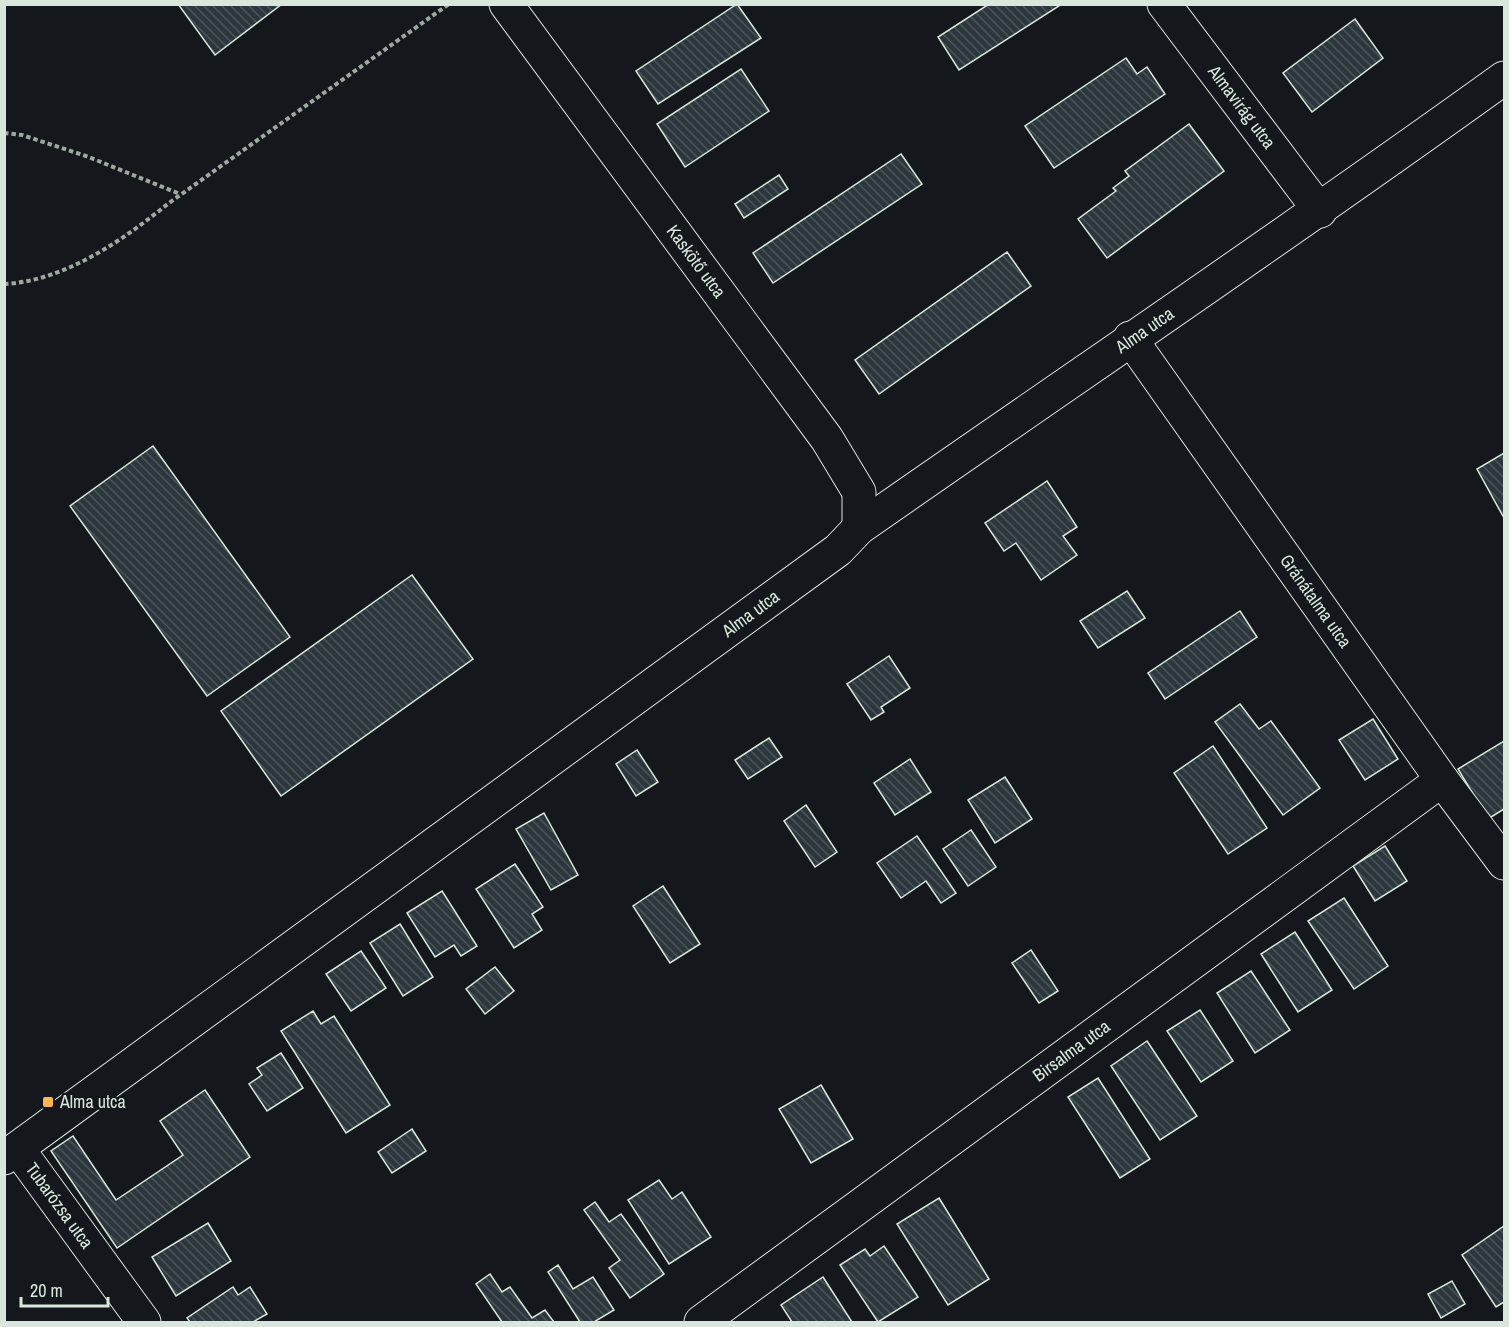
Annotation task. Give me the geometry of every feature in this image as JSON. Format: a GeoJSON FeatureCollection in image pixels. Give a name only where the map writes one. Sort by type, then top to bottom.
{"type":"FeatureCollection","features":[{"type":"Feature","properties":{"kind":"street","name":"Kaskötő utca"},"geometry":{"type":"LineString","coordinates":[[506,4],[827,439],[859,492],[859,528]]}},
{"type":"Feature","properties":{"kind":"street","name":"Almavirág utca"},"geometry":{"type":"LineString","coordinates":[[1164,4],[1320,211]]}},
{"type":"Feature","properties":{"kind":"street","name":"Alma utca"},"geometry":{"type":"LineString","coordinates":[[11,1154],[838,550],[859,528],[1130,339],[1320,211],[1504,78]]}},
{"type":"Feature","properties":{"kind":"street","name":"Gránátalma utca"},"geometry":{"type":"LineString","coordinates":[[1130,339],[1442,780],[1504,863]]}},
{"type":"Feature","properties":{"kind":"street","name":"Birsalma utca"},"geometry":{"type":"LineString","coordinates":[[701,1323],[1442,780]]}},
{"type":"Feature","properties":{"kind":"street","name":"Tubarózsa utca"},"geometry":{"type":"LineString","coordinates":[[11,1154],[144,1323]]}},
{"type":"Feature","properties":{"kind":"path"},"geometry":{"type":"LineString","coordinates":[[4,284],[28,283],[84,261],[140,226],[180,194],[449,4]]}},
{"type":"Feature","properties":{"kind":"path"},"geometry":{"type":"LineString","coordinates":[[4,133],[22,135],[86,156],[180,194]]}},
{"type":"Feature","properties":{"kind":"building"},"geometry":{"type":"Polygon","coordinates":[[[178,4],[282,4],[215,55],[178,4]]]}},
{"type":"Feature","properties":{"kind":"building"},"geometry":{"type":"Polygon","coordinates":[[[737,4],[761,38],[658,104],[636,71],[737,4]]]}},
{"type":"Feature","properties":{"kind":"building"},"geometry":{"type":"Polygon","coordinates":[[[989,4],[1062,4],[959,70],[938,37],[989,4]]]}},
{"type":"Feature","properties":{"kind":"building"},"geometry":{"type":"Polygon","coordinates":[[[1355,19],[1383,58],[1312,112],[1283,73],[1355,19]]]}},
{"type":"Feature","properties":{"kind":"building"},"geometry":{"type":"Polygon","coordinates":[[[1126,58],[1137,74],[1147,67],[1165,94],[1054,168],[1025,126],[1126,58]]]}},
{"type":"Feature","properties":{"kind":"building"},"geometry":{"type":"Polygon","coordinates":[[[741,69],[769,111],[685,167],[657,124],[741,69]]]}},
{"type":"Feature","properties":{"kind":"building"},"geometry":{"type":"Polygon","coordinates":[[[1189,124],[1224,171],[1107,258],[1078,219],[1116,191],[1113,188],[1129,176],[1125,171],[1189,124]]]}},
{"type":"Feature","properties":{"kind":"building"},"geometry":{"type":"Polygon","coordinates":[[[901,154],[922,184],[773,283],[753,253],[901,154]]]}},
{"type":"Feature","properties":{"kind":"building"},"geometry":{"type":"Polygon","coordinates":[[[779,175],[788,189],[744,218],[735,204],[779,175]]]}},
{"type":"Feature","properties":{"kind":"building"},"geometry":{"type":"Polygon","coordinates":[[[1007,252],[1031,286],[879,394],[855,360],[1007,252]]]}},
{"type":"Feature","properties":{"kind":"building"},"geometry":{"type":"Polygon","coordinates":[[[153,446],[290,637],[207,696],[70,506],[153,446]]]}},
{"type":"Feature","properties":{"kind":"building"},"geometry":{"type":"Polygon","coordinates":[[[1504,453],[1504,518],[1477,469],[1504,453]]]}},
{"type":"Feature","properties":{"kind":"building"},"geometry":{"type":"Polygon","coordinates":[[[1047,481],[1077,527],[1063,536],[1077,555],[1041,580],[1016,543],[1004,551],[985,523],[1047,481]]]}},
{"type":"Feature","properties":{"kind":"building"},"geometry":{"type":"Polygon","coordinates":[[[412,575],[473,659],[281,796],[221,711],[412,575]]]}},
{"type":"Feature","properties":{"kind":"building"},"geometry":{"type":"Polygon","coordinates":[[[1127,591],[1145,618],[1098,648],[1080,621],[1127,591]]]}},
{"type":"Feature","properties":{"kind":"building"},"geometry":{"type":"Polygon","coordinates":[[[1240,611],[1257,637],[1165,699],[1148,673],[1240,611]]]}},
{"type":"Feature","properties":{"kind":"building"},"geometry":{"type":"Polygon","coordinates":[[[889,656],[910,688],[881,707],[884,712],[871,720],[847,684],[889,656]]]}},
{"type":"Feature","properties":{"kind":"building"},"geometry":{"type":"Polygon","coordinates":[[[1240,704],[1259,729],[1271,721],[1320,788],[1283,815],[1215,722],[1240,704]]]}},
{"type":"Feature","properties":{"kind":"building"},"geometry":{"type":"Polygon","coordinates":[[[1373,719],[1398,759],[1365,780],[1339,740],[1373,719]]]}},
{"type":"Feature","properties":{"kind":"building"},"geometry":{"type":"Polygon","coordinates":[[[769,738],[782,757],[748,779],[735,760],[769,738]]]}},
{"type":"Feature","properties":{"kind":"building"},"geometry":{"type":"Polygon","coordinates":[[[1504,741],[1504,809],[1488,819],[1458,769],[1504,741]]]}},
{"type":"Feature","properties":{"kind":"building"},"geometry":{"type":"Polygon","coordinates":[[[1213,746],[1267,828],[1228,854],[1174,773],[1213,746]]]}},
{"type":"Feature","properties":{"kind":"building"},"geometry":{"type":"Polygon","coordinates":[[[637,750],[658,782],[636,796],[616,764],[637,750]]]}},
{"type":"Feature","properties":{"kind":"building"},"geometry":{"type":"Polygon","coordinates":[[[910,759],[931,792],[895,815],[874,783],[910,759]]]}},
{"type":"Feature","properties":{"kind":"building"},"geometry":{"type":"Polygon","coordinates":[[[1005,777],[1032,819],[995,843],[968,800],[1005,777]]]}},
{"type":"Feature","properties":{"kind":"building"},"geometry":{"type":"Polygon","coordinates":[[[806,805],[837,852],[815,867],[784,821],[806,805]]]}},
{"type":"Feature","properties":{"kind":"building"},"geometry":{"type":"Polygon","coordinates":[[[544,813],[578,875],[551,890],[516,829],[544,813]]]}},
{"type":"Feature","properties":{"kind":"building"},"geometry":{"type":"Polygon","coordinates":[[[971,830],[996,867],[968,886],[943,849],[971,830]]]}},
{"type":"Feature","properties":{"kind":"building"},"geometry":{"type":"Polygon","coordinates":[[[917,836],[956,893],[941,903],[926,881],[901,898],[877,863],[917,836]]]}},
{"type":"Feature","properties":{"kind":"building"},"geometry":{"type":"Polygon","coordinates":[[[1385,846],[1407,881],[1375,901],[1353,866],[1385,846]]]}},
{"type":"Feature","properties":{"kind":"building"},"geometry":{"type":"Polygon","coordinates":[[[515,864],[543,907],[532,914],[542,930],[514,948],[476,889],[515,864]]]}},
{"type":"Feature","properties":{"kind":"building"},"geometry":{"type":"Polygon","coordinates":[[[663,886],[700,944],[670,963],[633,906],[663,886]]]}},
{"type":"Feature","properties":{"kind":"building"},"geometry":{"type":"Polygon","coordinates":[[[442,891],[477,946],[461,956],[454,945],[435,957],[407,913],[442,891]]]}},
{"type":"Feature","properties":{"kind":"building"},"geometry":{"type":"Polygon","coordinates":[[[1344,898],[1388,966],[1354,989],[1308,921],[1344,898]]]}},
{"type":"Feature","properties":{"kind":"building"},"geometry":{"type":"Polygon","coordinates":[[[400,924],[433,977],[403,996],[370,943],[400,924]]]}},
{"type":"Feature","properties":{"kind":"building"},"geometry":{"type":"Polygon","coordinates":[[[1295,932],[1332,990],[1298,1012],[1261,954],[1295,932]]]}},
{"type":"Feature","properties":{"kind":"building"},"geometry":{"type":"Polygon","coordinates":[[[1031,950],[1058,991],[1039,1003],[1012,963],[1031,950]]]}},
{"type":"Feature","properties":{"kind":"building"},"geometry":{"type":"Polygon","coordinates":[[[361,951],[386,988],[351,1011],[326,974],[361,951]]]}},
{"type":"Feature","properties":{"kind":"building"},"geometry":{"type":"Polygon","coordinates":[[[495,967],[514,991],[485,1014],[466,989],[495,967]]]}},
{"type":"Feature","properties":{"kind":"building"},"geometry":{"type":"Polygon","coordinates":[[[1251,971],[1290,1030],[1255,1053],[1217,993],[1251,971]]]}},
{"type":"Feature","properties":{"kind":"building"},"geometry":{"type":"Polygon","coordinates":[[[1200,1010],[1233,1061],[1201,1082],[1167,1031],[1200,1010]]]}},
{"type":"Feature","properties":{"kind":"building"},"geometry":{"type":"Polygon","coordinates":[[[313,1011],[321,1024],[334,1016],[390,1105],[346,1133],[281,1031],[313,1011]]]}},
{"type":"Feature","properties":{"kind":"building"},"geometry":{"type":"Polygon","coordinates":[[[1147,1041],[1197,1116],[1160,1140],[1111,1066],[1147,1041]]]}},
{"type":"Feature","properties":{"kind":"building"},"geometry":{"type":"Polygon","coordinates":[[[281,1053],[303,1088],[267,1111],[249,1084],[262,1075],[257,1068],[281,1053]]]}},
{"type":"Feature","properties":{"kind":"building"},"geometry":{"type":"Polygon","coordinates":[[[1098,1078],[1150,1159],[1120,1178],[1068,1097],[1098,1078]]]}},
{"type":"Feature","properties":{"kind":"building"},"geometry":{"type":"Polygon","coordinates":[[[821,1085],[853,1139],[811,1163],[779,1109],[821,1085]]]}},
{"type":"Feature","properties":{"kind":"building"},"geometry":{"type":"Polygon","coordinates":[[[205,1090],[250,1157],[117,1248],[51,1151],[73,1136],[116,1200],[183,1155],[160,1121],[205,1090]]]}},
{"type":"Feature","properties":{"kind":"building"},"geometry":{"type":"Polygon","coordinates":[[[412,1129],[426,1151],[392,1173],[378,1152],[412,1129]]]}},
{"type":"Feature","properties":{"kind":"building"},"geometry":{"type":"Polygon","coordinates":[[[659,1180],[672,1199],[682,1192],[711,1237],[669,1264],[628,1200],[659,1180]]]}},
{"type":"Feature","properties":{"kind":"building"},"geometry":{"type":"Polygon","coordinates":[[[939,1198],[989,1279],[948,1305],[897,1224],[939,1198]]]}},
{"type":"Feature","properties":{"kind":"building"},"geometry":{"type":"Polygon","coordinates":[[[595,1202],[609,1222],[621,1214],[664,1274],[630,1298],[609,1268],[620,1260],[584,1210],[595,1202]]]}},
{"type":"Feature","properties":{"kind":"building"},"geometry":{"type":"Polygon","coordinates":[[[208,1223],[231,1261],[176,1296],[152,1257],[208,1223]]]}},
{"type":"Feature","properties":{"kind":"building"},"geometry":{"type":"Polygon","coordinates":[[[1504,1226],[1504,1302],[1496,1307],[1462,1255],[1504,1226]]]}},
{"type":"Feature","properties":{"kind":"building"},"geometry":{"type":"Polygon","coordinates":[[[884,1246],[918,1297],[878,1322],[840,1265],[865,1249],[870,1256],[884,1246]]]}},
{"type":"Feature","properties":{"kind":"building"},"geometry":{"type":"Polygon","coordinates":[[[558,1265],[573,1289],[593,1277],[614,1310],[594,1322],[580,1322],[548,1272],[558,1265]]]}},
{"type":"Feature","properties":{"kind":"building"},"geometry":{"type":"Polygon","coordinates":[[[490,1274],[502,1292],[510,1287],[532,1318],[545,1310],[554,1322],[502,1322],[476,1284],[490,1274]]]}},
{"type":"Feature","properties":{"kind":"building"},"geometry":{"type":"Polygon","coordinates":[[[823,1277],[852,1322],[792,1322],[781,1305],[823,1277]]]}},
{"type":"Feature","properties":{"kind":"building"},"geometry":{"type":"Polygon","coordinates":[[[1452,1281],[1465,1304],[1441,1318],[1428,1294],[1452,1281]]]}},
{"type":"Feature","properties":{"kind":"building"},"geometry":{"type":"Polygon","coordinates":[[[233,1287],[238,1295],[250,1287],[267,1314],[253,1322],[190,1322],[187,1318],[233,1287]]]}},
{"type":"Feature","properties":{"kind":"place","name":"Alma utca"},"geometry":{"type":"Point","coordinates":[48,1102]}}]}
